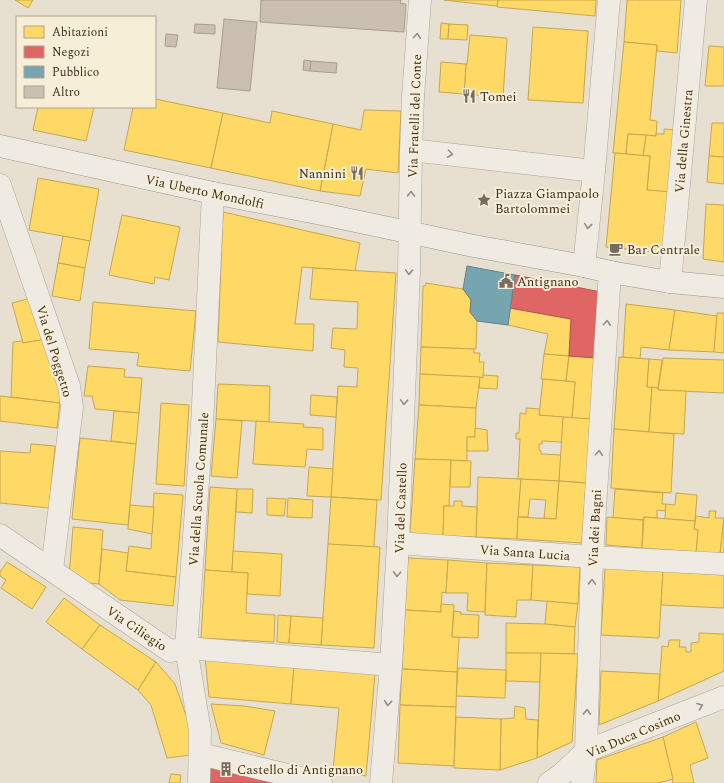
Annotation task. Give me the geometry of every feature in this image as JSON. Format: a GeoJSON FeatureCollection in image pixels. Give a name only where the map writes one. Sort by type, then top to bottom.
{"type":"FeatureCollection","features":[{"type":"Feature","properties":{"kind":"street","name":"Via Fratelli del Conte"},"geometry":{"type":"LineString","coordinates":[[410,233],[413,98],[420,0]]}},
{"type":"Feature","properties":{"kind":"street"},"geometry":{"type":"LineString","coordinates":[[584,266],[609,0]]}},
{"type":"Feature","properties":{"kind":"street","name":"Via della Ginestra"},"geometry":{"type":"LineString","coordinates":[[670,282],[696,0]]}},
{"type":"Feature","properties":{"kind":"street","name":"Via Uberto Mondolfi"},"geometry":{"type":"LineString","coordinates":[[0,146],[213,193],[410,233]]}},
{"type":"Feature","properties":{"kind":"street"},"geometry":{"type":"LineString","coordinates":[[411,150],[594,171]]}},
{"type":"Feature","properties":{"kind":"street","name":"Via del Poggetto"},"geometry":{"type":"LineString","coordinates":[[0,185],[69,386],[72,407],[52,570]]}},
{"type":"Feature","properties":{"kind":"street","name":"Via della Scuola Comunale"},"geometry":{"type":"LineString","coordinates":[[199,783],[200,731],[186,648],[202,426],[213,193]]}},
{"type":"Feature","properties":{"kind":"street"},"geometry":{"type":"LineString","coordinates":[[410,233],[610,272],[670,282],[724,287]]}},
{"type":"Feature","properties":{"kind":"street","name":"Via del Castello"},"geometry":{"type":"LineString","coordinates":[[381,783],[391,665],[398,543],[410,233]]}},
{"type":"Feature","properties":{"kind":"street","name":"Via dei Bagni"},"geometry":{"type":"LineString","coordinates":[[582,783],[586,751],[592,557],[610,272]]}},
{"type":"Feature","properties":{"kind":"street","name":"Via Ciliegio"},"geometry":{"type":"LineString","coordinates":[[0,535],[170,652],[186,648],[391,665]]}},
{"type":"Feature","properties":{"kind":"street","name":"Via Santa Lucia"},"geometry":{"type":"LineString","coordinates":[[398,543],[592,557],[724,564]]}},
{"type":"Feature","properties":{"kind":"street","name":"Via Duca Cosimo"},"geometry":{"type":"LineString","coordinates":[[550,783],[562,774],[586,751],[724,697]]}},
{"type":"Feature","properties":{"kind":"street"},"geometry":{"type":"LineString","coordinates":[[200,754],[321,783]]}},
{"type":"Feature","properties":{"kind":"building: Abitazioni"},"geometry":{"type":"Polygon","coordinates":[[[15,0],[33,0],[28,8],[15,0]]]}},
{"type":"Feature","properties":{"kind":"building: Abitazioni"},"geometry":{"type":"Polygon","coordinates":[[[444,0],[498,0],[497,6],[444,0]]]}},
{"type":"Feature","properties":{"kind":"building: Abitazioni"},"geometry":{"type":"Polygon","coordinates":[[[498,0],[596,0],[595,16],[497,7],[498,0]]]}},
{"type":"Feature","properties":{"kind":"building: Abitazioni"},"geometry":{"type":"Polygon","coordinates":[[[627,0],[681,0],[677,53],[657,51],[657,45],[624,42],[627,0]]]}},
{"type":"Feature","properties":{"kind":"building: Abitazioni"},"geometry":{"type":"Polygon","coordinates":[[[441,23],[449,24],[448,39],[440,39],[441,23]]]}},
{"type":"Feature","properties":{"kind":"building: Abitazioni"},"geometry":{"type":"Polygon","coordinates":[[[449,24],[468,25],[467,40],[448,39],[449,24]]]}},
{"type":"Feature","properties":{"kind":"building: Abitazioni"},"geometry":{"type":"Polygon","coordinates":[[[533,27],[588,31],[583,103],[528,100],[533,27]]]}},
{"type":"Feature","properties":{"kind":"building: Abitazioni"},"geometry":{"type":"Polygon","coordinates":[[[470,35],[507,38],[503,97],[464,94],[470,35]]]}},
{"type":"Feature","properties":{"kind":"building: Abitazioni"},"geometry":{"type":"Polygon","coordinates":[[[624,42],[657,45],[650,120],[657,121],[656,136],[628,134],[626,154],[613,153],[624,42]]]}},
{"type":"Feature","properties":{"kind":"building: Abitazioni"},"geometry":{"type":"Polygon","coordinates":[[[709,46],[724,47],[724,86],[705,86],[709,46]]]}},
{"type":"Feature","properties":{"kind":"building: Abitazioni"},"geometry":{"type":"Polygon","coordinates":[[[441,62],[466,64],[464,94],[439,92],[441,62]]]}},
{"type":"Feature","properties":{"kind":"building: Abitazioni"},"geometry":{"type":"Polygon","coordinates":[[[156,99],[223,113],[211,168],[124,150],[133,108],[156,108],[156,99]]]}},
{"type":"Feature","properties":{"kind":"building: Abitazioni"},"geometry":{"type":"Polygon","coordinates":[[[38,108],[94,108],[86,141],[33,130],[38,108]]]}},
{"type":"Feature","properties":{"kind":"building: Abitazioni"},"geometry":{"type":"Polygon","coordinates":[[[364,110],[401,111],[398,173],[366,169],[360,196],[320,191],[333,124],[361,130],[364,110]]]}},
{"type":"Feature","properties":{"kind":"building: Abitazioni"},"geometry":{"type":"Polygon","coordinates":[[[272,111],[333,124],[320,191],[211,168],[223,113],[270,123],[272,111]]]}},
{"type":"Feature","properties":{"kind":"building: Abitazioni"},"geometry":{"type":"Polygon","coordinates":[[[712,123],[724,123],[724,157],[709,156],[712,123]]]}},
{"type":"Feature","properties":{"kind":"building: Abitazioni"},"geometry":{"type":"Polygon","coordinates":[[[664,129],[675,130],[668,192],[647,190],[650,156],[643,156],[646,135],[656,136],[656,134],[664,134],[664,129]]]}},
{"type":"Feature","properties":{"kind":"building: Abitazioni"},"geometry":{"type":"Polygon","coordinates":[[[628,134],[646,135],[643,156],[626,154],[628,134]]]}},
{"type":"Feature","properties":{"kind":"building: Abitazioni"},"geometry":{"type":"Polygon","coordinates":[[[615,153],[650,156],[647,190],[672,192],[666,253],[606,247],[615,153]]]}},
{"type":"Feature","properties":{"kind":"building: Abitazioni"},"geometry":{"type":"Polygon","coordinates":[[[709,156],[724,157],[724,184],[707,182],[709,156]]]}},
{"type":"Feature","properties":{"kind":"building: Abitazioni"},"geometry":{"type":"Polygon","coordinates":[[[38,178],[99,189],[90,241],[29,230],[38,178]]]}},
{"type":"Feature","properties":{"kind":"building: Abitazioni"},"geometry":{"type":"Polygon","coordinates":[[[706,204],[724,205],[724,262],[703,259],[706,204]]]}},
{"type":"Feature","properties":{"kind":"building: Abitazioni"},"geometry":{"type":"Polygon","coordinates":[[[223,212],[360,243],[355,271],[302,267],[295,324],[314,324],[313,351],[218,342],[223,212]]]}},
{"type":"Feature","properties":{"kind":"building: Abitazioni"},"geometry":{"type":"Polygon","coordinates":[[[122,215],[180,227],[169,280],[155,277],[154,284],[109,275],[122,215]]]}},
{"type":"Feature","properties":{"kind":"building: Abitazioni"},"geometry":{"type":"Polygon","coordinates":[[[63,236],[90,241],[85,268],[58,263],[63,236]]]}},
{"type":"Feature","properties":{"kind":"building: Abitazioni"},"geometry":{"type":"Polygon","coordinates":[[[58,263],[85,268],[80,301],[52,296],[58,263]]]}},
{"type":"Feature","properties":{"kind":"building: Abitazioni"},"geometry":{"type":"Polygon","coordinates":[[[313,268],[396,273],[381,500],[331,497],[338,386],[357,387],[358,368],[344,367],[345,350],[331,348],[333,328],[357,329],[358,302],[310,299],[313,268]]]}},
{"type":"Feature","properties":{"kind":"building: Abitazioni"},"geometry":{"type":"Polygon","coordinates":[[[426,283],[463,289],[471,300],[470,312],[477,321],[476,349],[421,347],[423,286],[425,286],[426,283]]]}},
{"type":"Feature","properties":{"kind":"building: Abitazioni"},"geometry":{"type":"Polygon","coordinates":[[[35,297],[47,339],[23,343],[12,303],[35,297]]]}},
{"type":"Feature","properties":{"kind":"building: Abitazioni"},"geometry":{"type":"Polygon","coordinates":[[[93,302],[196,311],[190,371],[137,366],[139,353],[89,349],[93,302]]]}},
{"type":"Feature","properties":{"kind":"building: Abitazioni"},"geometry":{"type":"Polygon","coordinates":[[[626,304],[675,310],[669,350],[641,347],[640,359],[623,357],[626,304]]]}},
{"type":"Feature","properties":{"kind":"building: Abitazioni"},"geometry":{"type":"Polygon","coordinates":[[[510,308],[571,319],[569,356],[544,354],[548,334],[508,325],[510,308]]]}},
{"type":"Feature","properties":{"kind":"building: Abitazioni"},"geometry":{"type":"Polygon","coordinates":[[[675,310],[717,316],[714,352],[669,350],[675,310]]]}},
{"type":"Feature","properties":{"kind":"building: Abitazioni"},"geometry":{"type":"Polygon","coordinates":[[[717,313],[724,313],[724,353],[714,352],[717,313]]]}},
{"type":"Feature","properties":{"kind":"building: Abitazioni"},"geometry":{"type":"Polygon","coordinates":[[[47,339],[60,384],[60,403],[11,397],[13,342],[22,341],[23,343],[47,339]]]}},
{"type":"Feature","properties":{"kind":"building: Abitazioni"},"geometry":{"type":"Polygon","coordinates":[[[421,347],[474,349],[474,353],[480,353],[479,362],[484,362],[483,378],[420,374],[421,347]]]}},
{"type":"Feature","properties":{"kind":"building: Abitazioni"},"geometry":{"type":"Polygon","coordinates":[[[544,354],[569,356],[566,381],[541,379],[544,354]]]}},
{"type":"Feature","properties":{"kind":"building: Abitazioni"},"geometry":{"type":"Polygon","coordinates":[[[569,356],[597,358],[592,419],[572,418],[575,382],[566,381],[569,356]]]}},
{"type":"Feature","properties":{"kind":"building: Abitazioni"},"geometry":{"type":"Polygon","coordinates":[[[619,357],[649,359],[647,387],[652,387],[649,432],[614,429],[619,357]]]}},
{"type":"Feature","properties":{"kind":"building: Abitazioni"},"geometry":{"type":"Polygon","coordinates":[[[663,358],[724,360],[724,393],[658,390],[663,358]]]}},
{"type":"Feature","properties":{"kind":"building: Abitazioni"},"geometry":{"type":"Polygon","coordinates":[[[649,359],[662,360],[658,388],[647,387],[649,359]]]}},
{"type":"Feature","properties":{"kind":"building: Abitazioni"},"geometry":{"type":"Polygon","coordinates":[[[88,366],[125,369],[124,377],[142,378],[139,413],[95,409],[92,396],[84,396],[88,366]]]}},
{"type":"Feature","properties":{"kind":"building: Abitazioni"},"geometry":{"type":"Polygon","coordinates":[[[420,374],[480,377],[476,408],[419,405],[420,374]]]}},
{"type":"Feature","properties":{"kind":"building: Abitazioni"},"geometry":{"type":"Polygon","coordinates":[[[483,375],[498,376],[497,389],[479,388],[480,377],[483,378],[483,375]]]}},
{"type":"Feature","properties":{"kind":"building: Abitazioni"},"geometry":{"type":"Polygon","coordinates":[[[543,379],[575,382],[572,418],[539,415],[543,379]]]}},
{"type":"Feature","properties":{"kind":"building: Abitazioni"},"geometry":{"type":"Polygon","coordinates":[[[218,384],[270,386],[269,422],[216,419],[218,384]]]}},
{"type":"Feature","properties":{"kind":"building: Abitazioni"},"geometry":{"type":"Polygon","coordinates":[[[652,387],[658,388],[658,390],[686,391],[684,434],[649,432],[652,387]]]}},
{"type":"Feature","properties":{"kind":"building: Abitazioni"},"geometry":{"type":"Polygon","coordinates":[[[311,395],[337,397],[336,417],[310,415],[311,395]]]}},
{"type":"Feature","properties":{"kind":"building: Abitazioni"},"geometry":{"type":"Polygon","coordinates":[[[0,396],[60,403],[57,428],[0,421],[0,396]]]}},
{"type":"Feature","properties":{"kind":"building: Abitazioni"},"geometry":{"type":"Polygon","coordinates":[[[161,403],[189,405],[184,486],[156,484],[161,403]]]}},
{"type":"Feature","properties":{"kind":"building: Abitazioni"},"geometry":{"type":"Polygon","coordinates":[[[419,405],[476,408],[475,437],[467,437],[467,461],[415,459],[419,405]]]}},
{"type":"Feature","properties":{"kind":"building: Abitazioni"},"geometry":{"type":"Polygon","coordinates":[[[526,408],[540,409],[539,415],[563,417],[562,442],[542,441],[542,444],[539,444],[541,454],[561,455],[559,481],[518,479],[520,439],[516,439],[516,433],[519,433],[520,413],[526,414],[526,408]]]}},
{"type":"Feature","properties":{"kind":"building: Abitazioni"},"geometry":{"type":"Polygon","coordinates":[[[114,411],[139,413],[136,444],[111,441],[114,411]]]}},
{"type":"Feature","properties":{"kind":"building: Abitazioni"},"geometry":{"type":"Polygon","coordinates":[[[563,417],[593,419],[589,483],[559,481],[563,417]]]}},
{"type":"Feature","properties":{"kind":"building: Abitazioni"},"geometry":{"type":"Polygon","coordinates":[[[216,419],[242,421],[237,478],[211,476],[216,419]]]}},
{"type":"Feature","properties":{"kind":"building: Abitazioni"},"geometry":{"type":"Polygon","coordinates":[[[256,421],[304,424],[303,427],[323,428],[323,450],[307,449],[305,467],[253,464],[256,421]]]}},
{"type":"Feature","properties":{"kind":"building: Abitazioni"},"geometry":{"type":"Polygon","coordinates":[[[475,428],[487,430],[488,451],[467,451],[467,437],[475,437],[475,428]]]}},
{"type":"Feature","properties":{"kind":"building: Abitazioni"},"geometry":{"type":"Polygon","coordinates":[[[614,429],[674,434],[671,493],[611,488],[614,429]]]}},
{"type":"Feature","properties":{"kind":"building: Abitazioni"},"geometry":{"type":"Polygon","coordinates":[[[80,438],[136,444],[128,525],[72,519],[80,438]]]}},
{"type":"Feature","properties":{"kind":"building: Abitazioni"},"geometry":{"type":"Polygon","coordinates":[[[31,444],[55,446],[49,508],[0,503],[0,451],[30,453],[31,444]]]}},
{"type":"Feature","properties":{"kind":"building: Abitazioni"},"geometry":{"type":"Polygon","coordinates":[[[415,459],[451,460],[449,506],[444,506],[443,536],[410,533],[415,459]]]}},
{"type":"Feature","properties":{"kind":"building: Abitazioni"},"geometry":{"type":"Polygon","coordinates":[[[451,460],[471,461],[470,487],[450,487],[451,460]]]}},
{"type":"Feature","properties":{"kind":"building: Abitazioni"},"geometry":{"type":"Polygon","coordinates":[[[309,467],[333,469],[331,497],[307,496],[309,467]]]}},
{"type":"Feature","properties":{"kind":"building: Abitazioni"},"geometry":{"type":"Polygon","coordinates":[[[478,477],[521,479],[517,539],[476,537],[478,477]]]}},
{"type":"Feature","properties":{"kind":"building: Abitazioni"},"geometry":{"type":"Polygon","coordinates":[[[521,479],[559,481],[556,519],[544,518],[546,500],[530,499],[528,517],[518,517],[521,479]]]}},
{"type":"Feature","properties":{"kind":"building: Abitazioni"},"geometry":{"type":"Polygon","coordinates":[[[559,481],[586,483],[582,543],[517,539],[518,517],[556,519],[559,481]]]}},
{"type":"Feature","properties":{"kind":"building: Abitazioni"},"geometry":{"type":"Polygon","coordinates":[[[210,487],[237,489],[232,572],[205,570],[210,487]]]}},
{"type":"Feature","properties":{"kind":"building: Abitazioni"},"geometry":{"type":"Polygon","coordinates":[[[237,489],[253,489],[252,513],[236,512],[237,489]]]}},
{"type":"Feature","properties":{"kind":"building: Abitazioni"},"geometry":{"type":"Polygon","coordinates":[[[615,489],[663,493],[662,504],[666,504],[665,511],[657,510],[657,518],[644,517],[643,520],[613,518],[615,489]]]}},
{"type":"Feature","properties":{"kind":"building: Abitazioni"},"geometry":{"type":"Polygon","coordinates":[[[154,493],[183,495],[176,577],[126,571],[129,546],[151,549],[154,493]]]}},
{"type":"Feature","properties":{"kind":"building: Abitazioni"},"geometry":{"type":"Polygon","coordinates":[[[676,493],[697,495],[695,521],[665,519],[666,504],[675,505],[676,493]]]}},
{"type":"Feature","properties":{"kind":"building: Abitazioni"},"geometry":{"type":"Polygon","coordinates":[[[331,497],[377,500],[374,547],[328,544],[331,497]]]}},
{"type":"Feature","properties":{"kind":"building: Abitazioni"},"geometry":{"type":"Polygon","coordinates":[[[267,498],[286,499],[284,516],[267,515],[267,498]]]}},
{"type":"Feature","properties":{"kind":"building: Abitazioni"},"geometry":{"type":"Polygon","coordinates":[[[288,498],[313,500],[312,518],[287,517],[288,498]]]}},
{"type":"Feature","properties":{"kind":"building: Abitazioni"},"geometry":{"type":"Polygon","coordinates":[[[454,501],[462,501],[462,506],[477,507],[476,537],[443,536],[444,506],[454,506],[454,501]]]}},
{"type":"Feature","properties":{"kind":"building: Abitazioni"},"geometry":{"type":"Polygon","coordinates":[[[130,505],[154,507],[152,534],[128,529],[130,505]]]}},
{"type":"Feature","properties":{"kind":"building: Abitazioni"},"geometry":{"type":"Polygon","coordinates":[[[709,511],[716,511],[715,518],[724,518],[720,554],[696,552],[698,530],[694,529],[696,516],[709,518],[709,511]]]}},
{"type":"Feature","properties":{"kind":"building: Abitazioni"},"geometry":{"type":"Polygon","coordinates":[[[607,517],[643,520],[642,548],[606,545],[607,517]]]}},
{"type":"Feature","properties":{"kind":"building: Abitazioni"},"geometry":{"type":"Polygon","coordinates":[[[644,517],[695,521],[694,529],[698,530],[696,552],[642,548],[644,517]]]}},
{"type":"Feature","properties":{"kind":"building: Abitazioni"},"geometry":{"type":"Polygon","coordinates":[[[724,518],[724,554],[720,554],[724,518]]]}},
{"type":"Feature","properties":{"kind":"building: Abitazioni"},"geometry":{"type":"Polygon","coordinates":[[[73,527],[103,530],[99,584],[87,583],[69,576],[73,527]]]}},
{"type":"Feature","properties":{"kind":"building: Abitazioni"},"geometry":{"type":"Polygon","coordinates":[[[328,544],[380,547],[374,648],[321,645],[328,544]]]}},
{"type":"Feature","properties":{"kind":"building: Abitazioni"},"geometry":{"type":"Polygon","coordinates":[[[102,549],[128,553],[126,571],[176,577],[173,606],[120,600],[99,584],[102,549]]]}},
{"type":"Feature","properties":{"kind":"building: Abitazioni"},"geometry":{"type":"Polygon","coordinates":[[[233,551],[282,554],[280,596],[247,594],[248,573],[232,572],[233,551]]]}},
{"type":"Feature","properties":{"kind":"building: Abitazioni"},"geometry":{"type":"Polygon","coordinates":[[[408,558],[448,560],[446,593],[442,592],[441,612],[405,610],[408,558]]]}},
{"type":"Feature","properties":{"kind":"building: Abitazioni"},"geometry":{"type":"Polygon","coordinates":[[[448,560],[487,563],[485,612],[467,611],[468,593],[446,593],[448,560]]]}},
{"type":"Feature","properties":{"kind":"building: Abitazioni"},"geometry":{"type":"Polygon","coordinates":[[[7,562],[46,587],[32,609],[1,588],[6,580],[0,576],[0,572],[7,562]]]}},
{"type":"Feature","properties":{"kind":"building: Abitazioni"},"geometry":{"type":"Polygon","coordinates":[[[487,563],[533,565],[531,600],[517,600],[516,617],[485,615],[487,563]]]}},
{"type":"Feature","properties":{"kind":"building: Abitazioni"},"geometry":{"type":"Polygon","coordinates":[[[533,565],[580,567],[578,604],[531,600],[533,565]]]}},
{"type":"Feature","properties":{"kind":"building: Abitazioni"},"geometry":{"type":"Polygon","coordinates":[[[605,568],[663,571],[659,638],[601,635],[605,568]]]}},
{"type":"Feature","properties":{"kind":"building: Abitazioni"},"geometry":{"type":"Polygon","coordinates":[[[205,570],[248,573],[246,613],[275,615],[274,642],[201,638],[205,570]]]}},
{"type":"Feature","properties":{"kind":"building: Abitazioni"},"geometry":{"type":"Polygon","coordinates":[[[663,571],[724,575],[724,608],[661,605],[663,571]]]}},
{"type":"Feature","properties":{"kind":"building: Abitazioni"},"geometry":{"type":"Polygon","coordinates":[[[64,598],[100,625],[82,649],[46,622],[64,598]]]}},
{"type":"Feature","properties":{"kind":"building: Abitazioni"},"geometry":{"type":"Polygon","coordinates":[[[547,601],[578,604],[575,627],[545,624],[547,601]]]}},
{"type":"Feature","properties":{"kind":"building: Abitazioni"},"geometry":{"type":"Polygon","coordinates":[[[441,604],[454,605],[452,637],[459,637],[457,672],[402,669],[405,610],[441,612],[441,604]]]}},
{"type":"Feature","properties":{"kind":"building: Abitazioni"},"geometry":{"type":"Polygon","coordinates":[[[454,611],[461,612],[460,614],[479,615],[478,638],[452,637],[454,611]]]}},
{"type":"Feature","properties":{"kind":"building: Abitazioni"},"geometry":{"type":"Polygon","coordinates":[[[278,615],[291,616],[289,643],[277,642],[278,615]]]}},
{"type":"Feature","properties":{"kind":"building: Abitazioni"},"geometry":{"type":"Polygon","coordinates":[[[291,616],[323,618],[321,645],[289,643],[291,616]]]}},
{"type":"Feature","properties":{"kind":"building: Abitazioni"},"geometry":{"type":"Polygon","coordinates":[[[506,623],[545,624],[575,627],[574,654],[506,653],[506,623]]]}},
{"type":"Feature","properties":{"kind":"building: Abitazioni"},"geometry":{"type":"Polygon","coordinates":[[[100,625],[156,662],[138,690],[82,649],[100,625]]]}},
{"type":"Feature","properties":{"kind":"building: Abitazioni"},"geometry":{"type":"Polygon","coordinates":[[[699,633],[724,634],[724,671],[658,701],[662,646],[668,647],[669,640],[680,640],[679,647],[686,647],[686,652],[691,652],[691,643],[699,642],[699,633]]]}},
{"type":"Feature","properties":{"kind":"building: Abitazioni"},"geometry":{"type":"Polygon","coordinates":[[[506,653],[541,653],[540,682],[506,681],[506,653]]]}},
{"type":"Feature","properties":{"kind":"building: Abitazioni"},"geometry":{"type":"Polygon","coordinates":[[[541,653],[578,654],[572,742],[537,758],[541,653]]]}},
{"type":"Feature","properties":{"kind":"building: Abitazioni"},"geometry":{"type":"Polygon","coordinates":[[[205,657],[294,666],[291,704],[209,697],[205,657]]]}},
{"type":"Feature","properties":{"kind":"building: Abitazioni"},"geometry":{"type":"Polygon","coordinates":[[[156,662],[175,684],[194,738],[191,755],[167,758],[151,705],[138,690],[156,662]]]}},
{"type":"Feature","properties":{"kind":"building: Abitazioni"},"geometry":{"type":"Polygon","coordinates":[[[294,666],[375,674],[366,776],[333,770],[339,708],[291,704],[294,666]]]}},
{"type":"Feature","properties":{"kind":"building: Abitazioni"},"geometry":{"type":"Polygon","coordinates":[[[458,668],[506,670],[505,698],[456,696],[458,668]]]}},
{"type":"Feature","properties":{"kind":"building: Abitazioni"},"geometry":{"type":"Polygon","coordinates":[[[402,669],[457,672],[456,707],[400,705],[402,669]]]}},
{"type":"Feature","properties":{"kind":"building: Abitazioni"},"geometry":{"type":"Polygon","coordinates":[[[601,671],[660,674],[658,701],[599,725],[601,671]]]}},
{"type":"Feature","properties":{"kind":"building: Abitazioni"},"geometry":{"type":"Polygon","coordinates":[[[211,704],[244,706],[275,711],[264,755],[221,743],[211,704]]]}},
{"type":"Feature","properties":{"kind":"building: Abitazioni"},"geometry":{"type":"Polygon","coordinates":[[[400,705],[456,707],[454,766],[398,763],[400,705]]]}},
{"type":"Feature","properties":{"kind":"building: Abitazioni"},"geometry":{"type":"Polygon","coordinates":[[[515,706],[525,708],[526,719],[538,720],[537,758],[500,770],[501,719],[514,718],[515,706]]]}},
{"type":"Feature","properties":{"kind":"building: Abitazioni"},"geometry":{"type":"Polygon","coordinates":[[[456,717],[501,719],[500,770],[454,768],[456,717]]]}},
{"type":"Feature","properties":{"kind":"building: Abitazioni"},"geometry":{"type":"Polygon","coordinates":[[[696,722],[708,758],[690,765],[694,783],[673,783],[663,737],[696,722]]]}},
{"type":"Feature","properties":{"kind":"building: Abitazioni"},"geometry":{"type":"Polygon","coordinates":[[[663,737],[673,779],[658,783],[596,783],[597,760],[663,737]]]}},
{"type":"Feature","properties":{"kind":"building: Abitazioni"},"geometry":{"type":"Polygon","coordinates":[[[171,774],[181,775],[180,783],[169,783],[171,774]]]}},
{"type":"Feature","properties":{"kind":"building: Negozi"},"geometry":{"type":"Polygon","coordinates":[[[515,275],[601,292],[597,358],[569,356],[571,319],[510,308],[515,275]]]}},
{"type":"Feature","properties":{"kind":"building: Negozi","name":"Castello di Antignano"},"geometry":{"type":"Polygon","coordinates":[[[206,759],[283,783],[206,783],[206,759]]]}},
{"type":"Feature","properties":{"kind":"building: Pubblico"},"geometry":{"type":"Polygon","coordinates":[[[467,266],[515,275],[508,325],[477,321],[470,312],[471,300],[463,289],[467,266]]]}},
{"type":"Feature","properties":{"kind":"building: Altro"},"geometry":{"type":"Polygon","coordinates":[[[261,0],[401,0],[400,3],[406,4],[404,32],[260,22],[261,0]]]}},
{"type":"Feature","properties":{"kind":"building: Altro"},"geometry":{"type":"Polygon","coordinates":[[[224,19],[257,22],[250,91],[217,88],[224,19]]]}},
{"type":"Feature","properties":{"kind":"building: Altro"},"geometry":{"type":"Polygon","coordinates":[[[195,24],[215,25],[215,34],[194,33],[195,24]]]}},
{"type":"Feature","properties":{"kind":"building: Altro"},"geometry":{"type":"Polygon","coordinates":[[[166,34],[178,35],[176,47],[165,46],[166,34]]]}},
{"type":"Feature","properties":{"kind":"building: Altro"},"geometry":{"type":"Polygon","coordinates":[[[304,60],[311,61],[310,71],[303,70],[304,60]]]}},
{"type":"Feature","properties":{"kind":"building: Altro"},"geometry":{"type":"Polygon","coordinates":[[[311,61],[337,63],[336,73],[310,71],[311,61]]]}},
{"type":"Feature","properties":{"kind":"place","name":"Tomei"},"geometry":{"type":"Point","coordinates":[469,96]}},
{"type":"Feature","properties":{"kind":"place","name":"Nannini"},"geometry":{"type":"Point","coordinates":[357,173]}},
{"type":"Feature","properties":{"kind":"place","name":"Piazza Giampaolo Bartolommei"},"geometry":{"type":"Point","coordinates":[484,200]}},
{"type":"Feature","properties":{"kind":"place","name":"Bar Centrale"},"geometry":{"type":"Point","coordinates":[616,249]}},
{"type":"Feature","properties":{"kind":"place","name":"Antignano"},"geometry":{"type":"Point","coordinates":[506,281]}},
{"type":"Feature","properties":{"kind":"place","name":"Castello di Antignano"},"geometry":{"type":"Point","coordinates":[226,769]}}]}
